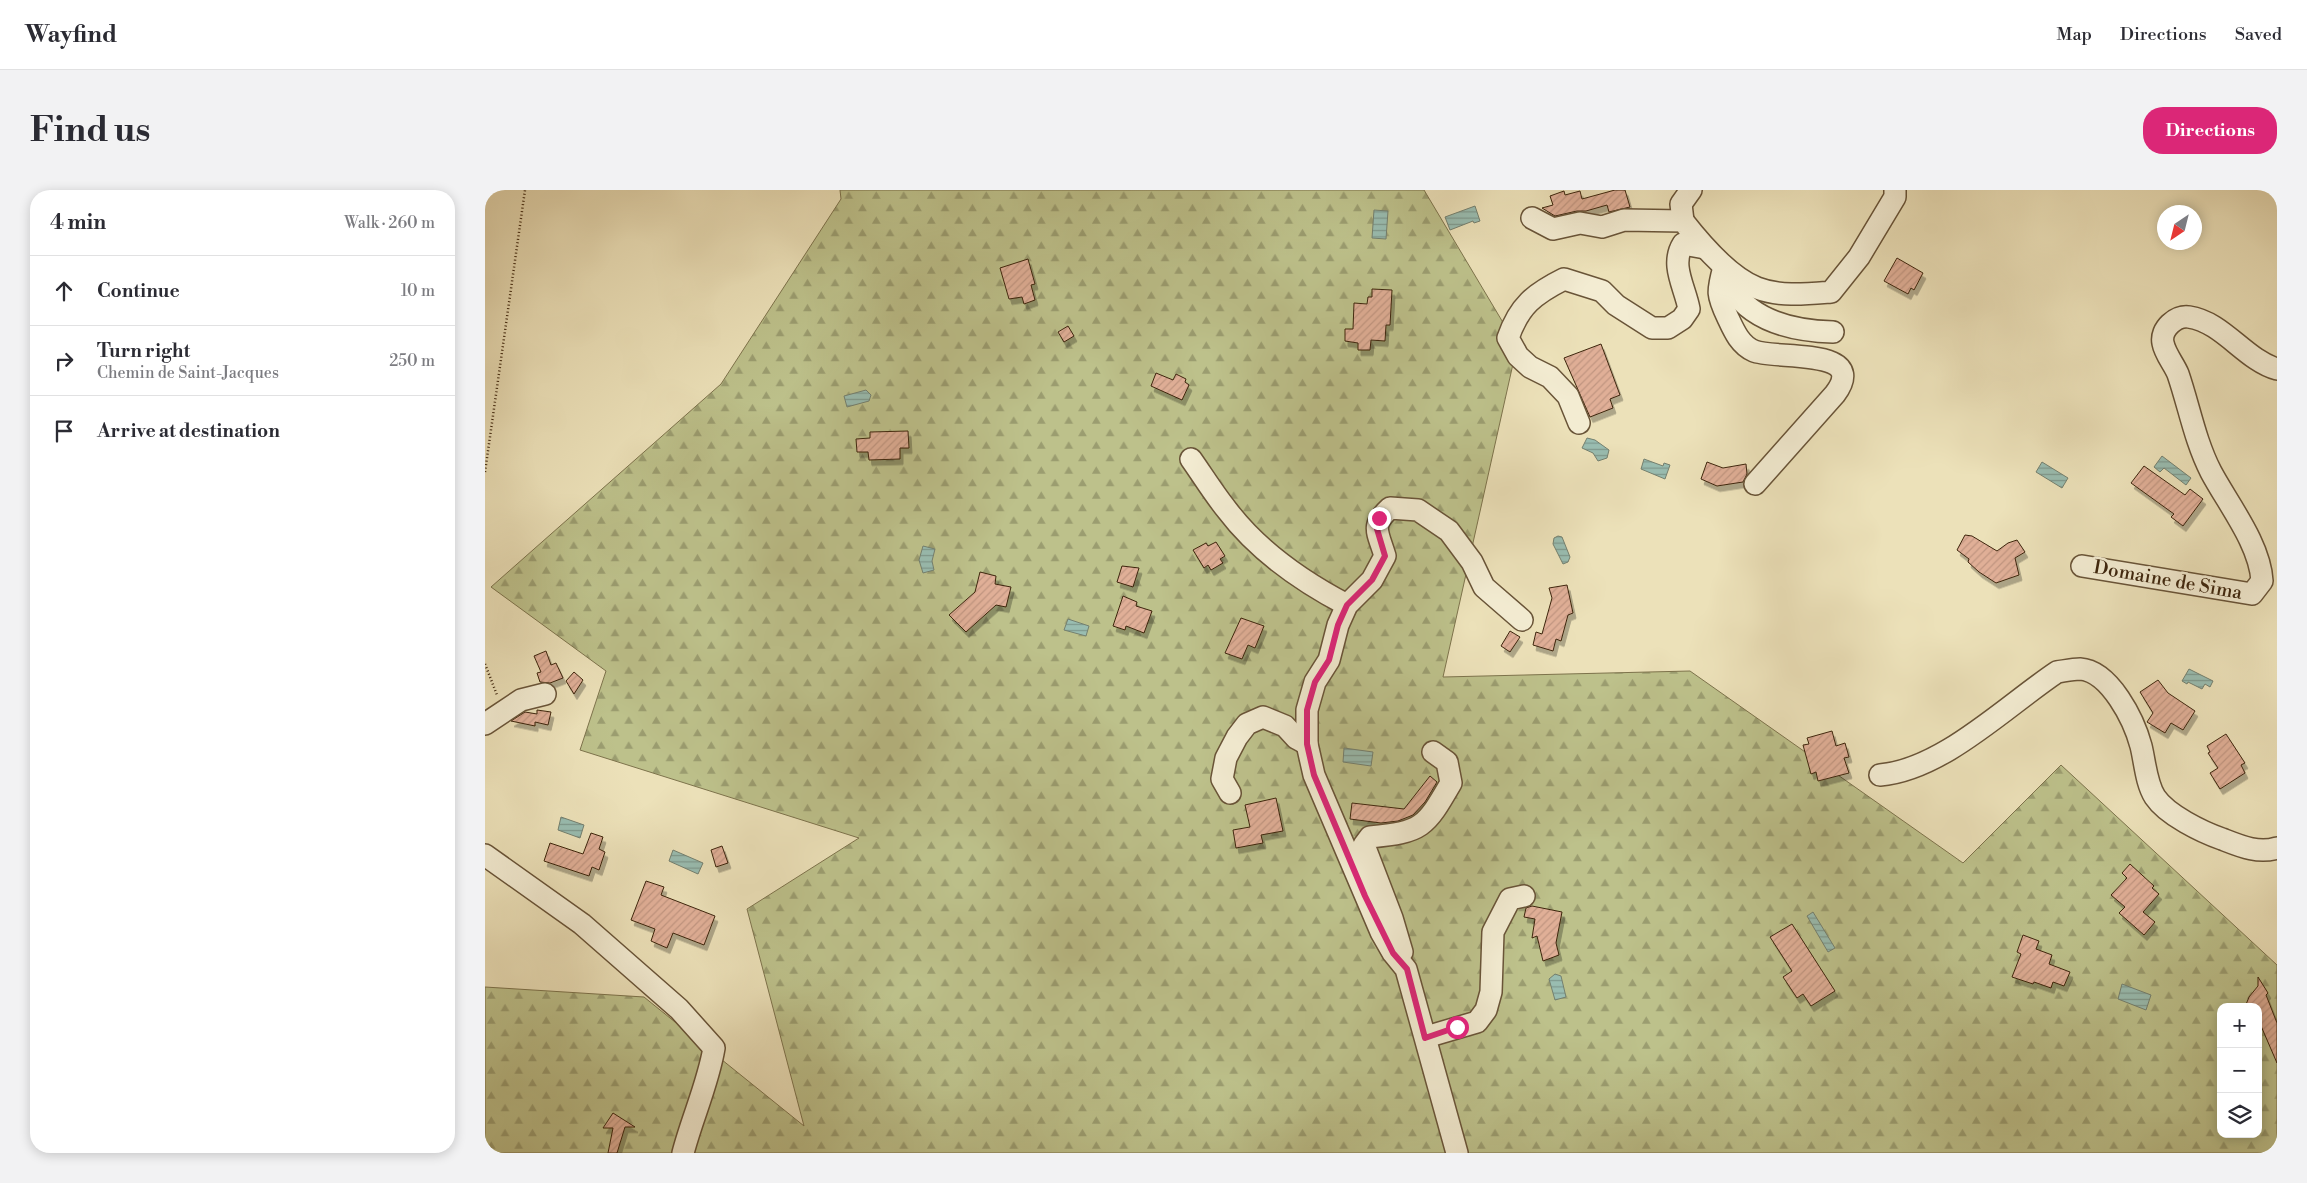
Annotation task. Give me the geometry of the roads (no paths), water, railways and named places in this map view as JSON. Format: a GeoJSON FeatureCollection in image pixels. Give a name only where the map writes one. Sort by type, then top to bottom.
{"type":"FeatureCollection","features":[{"type":"Feature","properties":{"kind":"street"},"geometry":{"type":"LineString","coordinates":[[1691,190],[1681,204],[1683,221],[1724,267],[1757,288],[1794,295],[1831,292],[1859,257],[1895,197],[1895,190]]}},
{"type":"Feature","properties":{"kind":"street"},"geometry":{"type":"LineString","coordinates":[[1532,218],[1553,229],[1581,223],[1602,227],[1624,220],[1683,221]]}},
{"type":"Feature","properties":{"kind":"street"},"geometry":{"type":"LineString","coordinates":[[1579,423],[1568,396],[1550,377],[1530,366],[1518,356],[1508,338],[1513,324],[1525,305],[1539,291],[1564,279],[1602,291],[1616,305],[1651,328],[1669,328],[1682,319],[1689,309],[1685,290],[1678,274],[1678,252],[1683,244],[1702,244]]}},
{"type":"Feature","properties":{"kind":"street"},"geometry":{"type":"LineString","coordinates":[[1724,267],[1732,288],[1743,301],[1774,322],[1795,329],[1833,332]]}},
{"type":"Feature","properties":{"kind":"street"},"geometry":{"type":"LineString","coordinates":[[1724,267],[1718,290],[1720,300],[1740,341],[1751,350],[1764,354],[1819,358],[1836,363],[1843,373],[1842,385],[1835,394],[1755,484]]}},
{"type":"Feature","properties":{"kind":"street","name":"Domaine de Sima"},"geometry":{"type":"LineString","coordinates":[[2082,566],[2252,594],[2262,581],[2261,569],[2255,551],[2201,450],[2177,373],[2163,344],[2163,334],[2167,327],[2175,321],[2186,317],[2199,320],[2230,338],[2265,364],[2277,369]]}},
{"type":"Feature","properties":{"kind":"street"},"geometry":{"type":"LineString","coordinates":[[1191,459],[1228,511],[1268,554],[1311,586],[1347,605]]}},
{"type":"Feature","properties":{"kind":"street"},"geometry":{"type":"LineString","coordinates":[[1407,969],[1393,953],[1365,896],[1314,775],[1307,744],[1307,710],[1315,682],[1329,660],[1338,625],[1347,605],[1372,580],[1385,556],[1377,529],[1379,518],[1390,508],[1418,510],[1449,530],[1472,562],[1484,587],[1522,620]]}},
{"type":"Feature","properties":{"kind":"street"},"geometry":{"type":"LineString","coordinates":[[1880,775],[1897,774],[1927,763],[2057,672],[2081,669],[2099,677],[2119,697],[2141,746],[2154,795],[2161,805],[2205,833],[2245,848],[2267,851],[2277,848]]}},
{"type":"Feature","properties":{"kind":"street"},"geometry":{"type":"LineString","coordinates":[[485,724],[521,700],[545,694]]}},
{"type":"Feature","properties":{"kind":"street"},"geometry":{"type":"LineString","coordinates":[[1230,793],[1222,779],[1226,758],[1247,724],[1263,717],[1285,726],[1296,738],[1307,744]]}},
{"type":"Feature","properties":{"kind":"street"},"geometry":{"type":"LineString","coordinates":[[1433,752],[1447,762],[1451,783],[1427,821],[1415,830],[1370,837],[1364,846],[1392,918],[1457,1153]]}},
{"type":"Feature","properties":{"kind":"street"},"geometry":{"type":"LineString","coordinates":[[485,855],[582,924],[679,1009],[714,1048],[711,1070],[699,1097],[683,1153]]}},
{"type":"Feature","properties":{"kind":"street"},"geometry":{"type":"LineString","coordinates":[[1425,1038],[1477,1022],[1485,1010],[1491,992],[1493,932],[1510,899],[1524,896]]}},
{"type":"Feature","properties":{"kind":"water"},"geometry":{"type":"Polygon","coordinates":[[[1475,206],[1480,221],[1474,223],[1473,221],[1450,230],[1445,217],[1475,206]]]}},
{"type":"Feature","properties":{"kind":"water"},"geometry":{"type":"Polygon","coordinates":[[[1374,210],[1388,211],[1386,239],[1372,238],[1374,210]]]}},
{"type":"Feature","properties":{"kind":"water"},"geometry":{"type":"Polygon","coordinates":[[[866,390],[871,395],[869,401],[847,407],[844,396],[866,390]]]}},
{"type":"Feature","properties":{"kind":"water"},"geometry":{"type":"Polygon","coordinates":[[[1587,438],[1595,440],[1609,450],[1607,458],[1598,461],[1593,453],[1582,448],[1587,438]]]}},
{"type":"Feature","properties":{"kind":"water"},"geometry":{"type":"Polygon","coordinates":[[[2162,456],[2191,478],[2186,485],[2164,468],[2160,472],[2154,467],[2162,456]]]}},
{"type":"Feature","properties":{"kind":"water"},"geometry":{"type":"Polygon","coordinates":[[[1644,459],[1663,466],[1664,463],[1670,465],[1665,479],[1641,469],[1644,459]]]}},
{"type":"Feature","properties":{"kind":"water"},"geometry":{"type":"Polygon","coordinates":[[[2042,462],[2068,478],[2062,488],[2036,472],[2042,462]]]}},
{"type":"Feature","properties":{"kind":"water"},"geometry":{"type":"Polygon","coordinates":[[[1562,537],[1570,557],[1568,562],[1563,564],[1553,544],[1554,538],[1562,537]]]}},
{"type":"Feature","properties":{"kind":"water"},"geometry":{"type":"Polygon","coordinates":[[[923,546],[935,549],[932,561],[934,570],[923,573],[919,560],[923,546]]]}},
{"type":"Feature","properties":{"kind":"water"},"geometry":{"type":"Polygon","coordinates":[[[1068,619],[1089,626],[1086,636],[1064,630],[1068,619]]]}},
{"type":"Feature","properties":{"kind":"water"},"geometry":{"type":"Polygon","coordinates":[[[2189,669],[2213,681],[2210,687],[2205,684],[2202,689],[2182,681],[2189,669]]]}},
{"type":"Feature","properties":{"kind":"water"},"geometry":{"type":"Polygon","coordinates":[[[1344,748],[1373,752],[1371,766],[1343,762],[1344,748]]]}},
{"type":"Feature","properties":{"kind":"water"},"geometry":{"type":"Polygon","coordinates":[[[561,817],[584,825],[580,838],[558,830],[561,817]]]}},
{"type":"Feature","properties":{"kind":"water"},"geometry":{"type":"Polygon","coordinates":[[[673,850],[703,863],[698,874],[669,861],[673,850]]]}},
{"type":"Feature","properties":{"kind":"water"},"geometry":{"type":"Polygon","coordinates":[[[1813,912],[1835,948],[1828,952],[1807,916],[1813,912]]]}},
{"type":"Feature","properties":{"kind":"water"},"geometry":{"type":"Polygon","coordinates":[[[1555,974],[1561,976],[1566,997],[1555,1000],[1549,979],[1555,974]]]}},
{"type":"Feature","properties":{"kind":"water"},"geometry":{"type":"Polygon","coordinates":[[[2122,984],[2151,995],[2146,1010],[2118,999],[2122,984]]]}}]}
